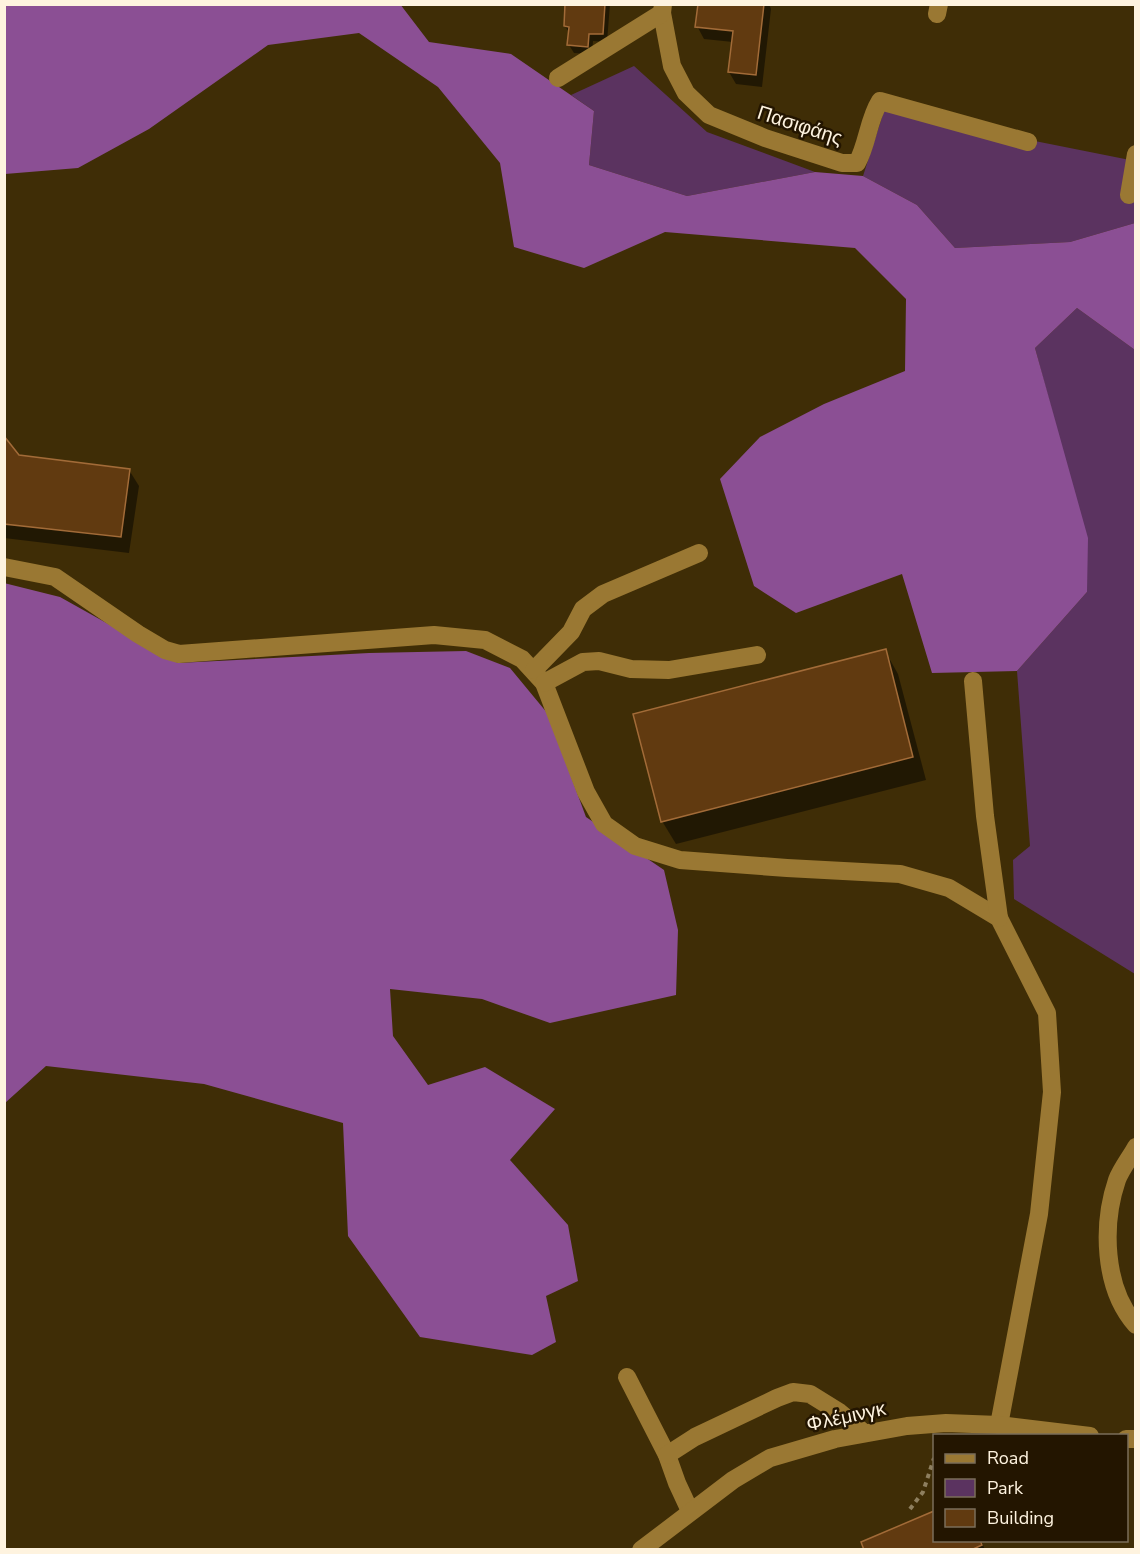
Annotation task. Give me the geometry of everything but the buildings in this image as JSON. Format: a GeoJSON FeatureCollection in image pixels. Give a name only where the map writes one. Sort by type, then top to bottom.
{"type":"FeatureCollection","features":[{"type":"Feature","properties":{"kind":"street"},"geometry":{"type":"LineString","coordinates":[[558,78],[662,9]]}},
{"type":"Feature","properties":{"kind":"street","name":"Πασιφάης"},"geometry":{"type":"LineString","coordinates":[[662,9],[672,66],[686,93],[709,115],[765,138],[842,163],[856,163],[862,153],[874,111],[880,101],[1028,141]]}},
{"type":"Feature","properties":{"kind":"street"},"geometry":{"type":"LineString","coordinates":[[1129,195],[1136,154]]}},
{"type":"Feature","properties":{"kind":"street"},"geometry":{"type":"LineString","coordinates":[[539,676],[572,632],[582,609],[603,594],[699,553]]}},
{"type":"Feature","properties":{"kind":"street"},"geometry":{"type":"LineString","coordinates":[[4,567],[55,577],[138,634],[165,650],[179,654],[434,635],[485,640],[522,659],[539,676],[586,792],[604,824],[635,846],[680,860],[900,874],[949,888],[999,918]]}},
{"type":"Feature","properties":{"kind":"street"},"geometry":{"type":"LineString","coordinates":[[539,676],[583,662],[599,661],[631,669],[669,670],[757,655]]}},
{"type":"Feature","properties":{"kind":"street"},"geometry":{"type":"LineString","coordinates":[[973,681],[985,816],[999,918],[1047,1013],[1052,1092],[1039,1214],[999,1425]]}},
{"type":"Feature","properties":{"kind":"street"},"geometry":{"type":"LineString","coordinates":[[1136,1148],[1118,1178],[1109,1212],[1112,1279],[1126,1314],[1136,1325]]}},
{"type":"Feature","properties":{"kind":"street"},"geometry":{"type":"LineString","coordinates":[[627,1377],[668,1455],[677,1483],[690,1511]]}},
{"type":"Feature","properties":{"kind":"street"},"geometry":{"type":"LineString","coordinates":[[668,1455],[695,1437],[793,1392],[810,1394],[840,1412],[864,1434]]}},
{"type":"Feature","properties":{"kind":"street","name":"Φλέμινγκ"},"geometry":{"type":"LineString","coordinates":[[641,1550],[733,1480],[770,1458],[835,1439],[907,1426],[946,1423],[999,1425],[1073,1434]]}},
{"type":"Feature","properties":{"kind":"path"},"geometry":{"type":"LineString","coordinates":[[910,1509],[923,1492],[933,1461]]}},
{"type":"Feature","properties":{"kind":"green space"},"geometry":{"type":"Polygon","coordinates":[[[634,66],[707,132],[815,172],[687,196],[589,165],[594,111],[571,95],[634,66]]]}},
{"type":"Feature","properties":{"kind":"green space"},"geometry":{"type":"Polygon","coordinates":[[[884,111],[1135,161],[1135,223],[1070,242],[955,248],[917,205],[863,176],[884,111]]]}},
{"type":"Feature","properties":{"kind":"green space"},"geometry":{"type":"Polygon","coordinates":[[[1077,308],[1135,350],[1135,974],[1014,899],[1013,860],[1030,846],[1017,671],[1087,592],[1056,426],[1035,348],[1077,308]]]}},
{"type":"Feature","properties":{"kind":"shaded area"},"geometry":{"type":"Polygon","coordinates":[[[400,4],[429,42],[511,54],[594,111],[589,165],[687,196],[815,172],[863,176],[917,205],[955,248],[1070,242],[1135,223],[1135,350],[1077,308],[1035,348],[1088,538],[1087,592],[1017,671],[932,673],[902,574],[796,613],[754,586],[720,479],[760,437],[824,404],[905,371],[906,299],[855,248],[665,232],[584,268],[514,247],[500,163],[438,87],[359,33],[268,45],[149,129],[78,168],[5,174],[5,5],[400,4]]]}},
{"type":"Feature","properties":{"kind":"shaded area"},"geometry":{"type":"Polygon","coordinates":[[[4,583],[60,597],[178,663],[369,653],[466,651],[510,668],[548,714],[586,817],[664,870],[678,930],[676,995],[550,1023],[482,999],[390,989],[393,1036],[428,1085],[485,1067],[555,1109],[510,1160],[568,1225],[578,1281],[546,1296],[556,1342],[532,1355],[420,1337],[348,1236],[343,1123],[204,1084],[46,1066],[5,1103],[4,583]]]}}]}
